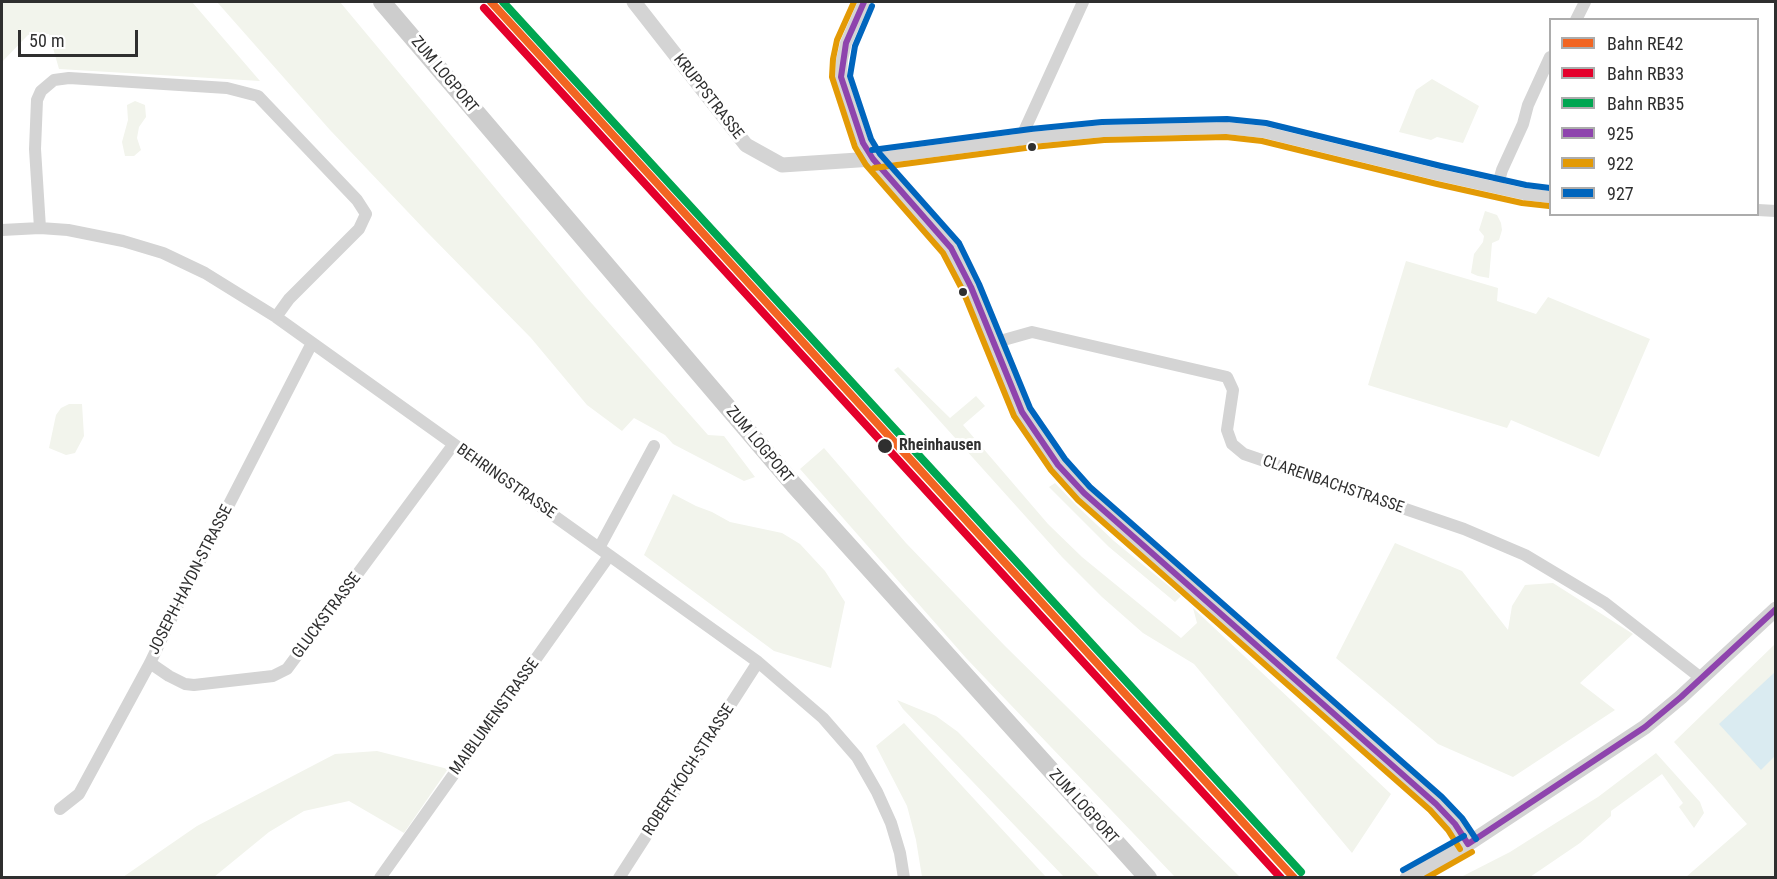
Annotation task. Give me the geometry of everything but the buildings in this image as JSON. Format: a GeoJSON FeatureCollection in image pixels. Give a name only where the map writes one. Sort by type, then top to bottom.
{"type":"FeatureCollection","features":[{"type":"Feature","properties":{"kind":"main road","name":"ZUM LOGPORT"},"geometry":{"type":"LineString","coordinates":[[382,2],[794,485],[1148,878]]}},
{"type":"Feature","properties":{"kind":"street","name":"KRUPPSTRASSE"},"geometry":{"type":"LineString","coordinates":[[634,2],[746,145],[782,165],[873,159]]}},
{"type":"Feature","properties":{"kind":"street"},"geometry":{"type":"LineString","coordinates":[[864,2],[846,43],[841,77],[863,142],[873,159],[951,248],[971,287],[1022,412],[1058,465],[1084,493],[1436,804],[1455,824],[1468,844]]}},
{"type":"Feature","properties":{"kind":"street"},"geometry":{"type":"LineString","coordinates":[[1020,140],[1083,2]]}},
{"type":"Feature","properties":{"kind":"street"},"geometry":{"type":"LineString","coordinates":[[1577,18],[1585,2]]}},
{"type":"Feature","properties":{"kind":"street"},"geometry":{"type":"LineString","coordinates":[[1497,188],[1502,170],[1523,124],[1528,105],[1549,61]]}},
{"type":"Feature","properties":{"kind":"street"},"geometry":{"type":"LineString","coordinates":[[39,228],[35,148],[37,100],[41,91],[54,80],[69,78],[227,87],[258,96],[357,200],[366,214],[359,229],[289,298],[276,317]]}},
{"type":"Feature","properties":{"kind":"street"},"geometry":{"type":"LineString","coordinates":[[873,159],[1103,131],[1226,128],[1264,132],[1497,188],[1549,197]]}},
{"type":"Feature","properties":{"kind":"street"},"geometry":{"type":"LineString","coordinates":[[1759,210],[1776,211]]}},
{"type":"Feature","properties":{"kind":"street","name":"BEHRINGSTRASSE"},"geometry":{"type":"LineString","coordinates":[[2,230],[39,228],[68,230],[123,241],[163,253],[205,273],[276,317],[758,662],[823,718],[857,758],[877,792],[891,823],[900,853],[904,878]]}},
{"type":"Feature","properties":{"kind":"street","name":"CLARENBACHSTRASSE"},"geometry":{"type":"LineString","coordinates":[[993,343],[1032,332],[1227,377],[1233,390],[1227,430],[1232,444],[1244,454],[1464,529],[1524,555],[1605,603],[1701,678]]}},
{"type":"Feature","properties":{"kind":"street","name":"JOSEPH-HAYDN-STRASSE"},"geometry":{"type":"LineString","coordinates":[[60,809],[79,794],[150,663],[312,343]]}},
{"type":"Feature","properties":{"kind":"street","name":"GLUCKSTRASSE"},"geometry":{"type":"LineString","coordinates":[[150,663],[185,684],[195,685],[273,676],[287,669],[453,445]]}},
{"type":"Feature","properties":{"kind":"street"},"geometry":{"type":"LineString","coordinates":[[599,548],[654,446]]}},
{"type":"Feature","properties":{"kind":"street","name":"MAIBLUMENSTRASSE"},"geometry":{"type":"LineString","coordinates":[[380,878],[609,556]]}},
{"type":"Feature","properties":{"kind":"street"},"geometry":{"type":"LineString","coordinates":[[1407,878],[1468,844],[1645,727],[1776,609]]}},
{"type":"Feature","properties":{"kind":"street","name":"ROBERT-KOCH-STRASSE"},"geometry":{"type":"LineString","coordinates":[[620,878],[758,662]]}},
{"type":"Feature","properties":{"kind":"shaded area"},"geometry":{"type":"Polygon","coordinates":[[[2,2],[192,2],[260,81],[59,69],[49,34],[28,35],[2,62],[2,2]]]}},
{"type":"Feature","properties":{"kind":"shaded area"},"geometry":{"type":"Polygon","coordinates":[[[217,2],[340,2],[586,297],[708,435],[724,436],[755,477],[744,481],[673,444],[665,435],[634,418],[622,431],[587,405],[531,338],[330,130],[217,2]]]}},
{"type":"Feature","properties":{"kind":"shaded area"},"geometry":{"type":"Polygon","coordinates":[[[1432,79],[1479,106],[1463,143],[1437,137],[1431,140],[1399,132],[1416,90],[1432,79]]]}},
{"type":"Feature","properties":{"kind":"shaded area"},"geometry":{"type":"Polygon","coordinates":[[[135,101],[145,105],[146,117],[139,127],[137,138],[141,150],[134,156],[125,156],[122,142],[128,120],[127,105],[135,101]]]}},
{"type":"Feature","properties":{"kind":"shaded area"},"geometry":{"type":"Polygon","coordinates":[[[1485,211],[1497,215],[1502,230],[1499,240],[1492,243],[1489,278],[1471,273],[1474,254],[1483,242],[1484,236],[1479,230],[1485,211]]]}},
{"type":"Feature","properties":{"kind":"shaded area"},"geometry":{"type":"Polygon","coordinates":[[[1406,261],[1498,288],[1497,301],[1536,314],[1548,297],[1650,339],[1599,457],[1511,420],[1507,428],[1368,385],[1406,261]]]}},
{"type":"Feature","properties":{"kind":"shaded area"},"geometry":{"type":"Polygon","coordinates":[[[898,367],[950,418],[976,396],[985,406],[963,425],[1048,524],[1082,557],[1181,638],[1197,623],[1193,608],[1391,794],[1352,853],[1194,664],[1143,633],[1102,597],[1062,557],[894,370],[898,367]]]}},
{"type":"Feature","properties":{"kind":"shaded area"},"geometry":{"type":"Polygon","coordinates":[[[69,404],[82,404],[84,436],[75,453],[66,455],[49,448],[56,415],[61,408],[69,404]]]}},
{"type":"Feature","properties":{"kind":"shaded area"},"geometry":{"type":"Polygon","coordinates":[[[824,448],[906,543],[1005,646],[1240,877],[1175,877],[966,658],[800,469],[824,448]]]}},
{"type":"Feature","properties":{"kind":"shaded area"},"geometry":{"type":"Polygon","coordinates":[[[1055,483],[1114,541],[1181,596],[1175,602],[1109,547],[1049,487],[1055,483]]]}},
{"type":"Feature","properties":{"kind":"shaded area"},"geometry":{"type":"Polygon","coordinates":[[[673,494],[730,522],[782,533],[800,544],[825,571],[845,602],[831,668],[774,651],[644,555],[673,494]]]}},
{"type":"Feature","properties":{"kind":"shaded area"},"geometry":{"type":"Polygon","coordinates":[[[1395,543],[1462,571],[1508,630],[1512,606],[1525,585],[1553,583],[1633,634],[1580,683],[1615,710],[1513,777],[1438,744],[1336,658],[1395,543]]]}},
{"type":"Feature","properties":{"kind":"shaded area"},"geometry":{"type":"Polygon","coordinates":[[[1775,644],[1775,877],[1686,877],[1747,824],[1674,742],[1775,644]]]}},
{"type":"Feature","properties":{"kind":"shaded area"},"geometry":{"type":"Polygon","coordinates":[[[1775,672],[1775,756],[1761,770],[1719,724],[1775,672]]]}},
{"type":"Feature","properties":{"kind":"shaded area"},"geometry":{"type":"Polygon","coordinates":[[[897,700],[936,716],[958,732],[1100,877],[1064,877],[903,709],[897,700]]]}},
{"type":"Feature","properties":{"kind":"shaded area"},"geometry":{"type":"Polygon","coordinates":[[[904,723],[1046,877],[922,877],[907,806],[876,746],[904,723]]]}},
{"type":"Feature","properties":{"kind":"shaded area"},"geometry":{"type":"Polygon","coordinates":[[[377,751],[448,769],[404,833],[349,801],[304,811],[269,832],[214,877],[123,877],[197,826],[335,754],[377,751]]]}},
{"type":"Feature","properties":{"kind":"shaded area"},"geometry":{"type":"Polygon","coordinates":[[[1656,753],[1700,802],[1704,813],[1694,828],[1679,807],[1683,803],[1662,774],[1611,811],[1611,816],[1580,843],[1530,877],[1461,877],[1510,852],[1598,797],[1656,753]]]}},
{"type":"Feature","properties":{"kind":"rail line","name":"RE42"},"geometry":{"type":"LineString","coordinates":[[491,2],[1294,878]]}},
{"type":"Feature","properties":{"kind":"rail line","name":"RB35"},"geometry":{"type":"LineString","coordinates":[[503,2],[1301,872]]}},
{"type":"Feature","properties":{"kind":"rail line","name":"RB33"},"geometry":{"type":"LineString","coordinates":[[484,8],[1281,878]]}},
{"type":"Feature","properties":{"kind":"transit line","name":"922"},"geometry":{"type":"LineString","coordinates":[[854,2],[837,40],[832,77],[855,147],[866,165],[943,253],[963,291],[1014,416],[1051,470],[1078,500],[1430,810],[1448,830],[1460,849]]}},
{"type":"Feature","properties":{"kind":"transit line","name":"925"},"geometry":{"type":"LineString","coordinates":[[864,2],[846,43],[841,77],[863,143],[873,159],[951,248],[971,287],[1022,412],[1058,465],[1084,493],[1436,804],[1455,824],[1468,844]]}},
{"type":"Feature","properties":{"kind":"transit line","name":"927"},"geometry":{"type":"LineString","coordinates":[[872,6],[855,46],[850,76],[871,139],[880,154],[959,243],[979,284],[1030,408],[1065,459],[1090,487],[1442,797],[1462,818],[1476,839]]}},
{"type":"Feature","properties":{"kind":"transit line","name":"927"},"geometry":{"type":"LineString","coordinates":[[872,150],[1102,122],[1227,119],[1266,123],[1441,166],[1549,188]]}},
{"type":"Feature","properties":{"kind":"transit line","name":"922"},"geometry":{"type":"LineString","coordinates":[[874,168],[1104,140],[1226,137],[1262,141],[1437,184],[1522,203],[1549,206]]}},
{"type":"Feature","properties":{"kind":"transit line","name":"925"},"geometry":{"type":"LineString","coordinates":[[1468,844],[1645,727],[1681,697],[1776,609]]}},
{"type":"Feature","properties":{"kind":"transit line","name":"927"},"geometry":{"type":"LineString","coordinates":[[1403,870],[1464,836]]}},
{"type":"Feature","properties":{"kind":"transit line","name":"922"},"geometry":{"type":"LineString","coordinates":[[1426,878],[1472,852]]}},
{"type":"Feature","properties":{"kind":"place","name":"Rheinhausen"},"geometry":{"type":"Point","coordinates":[885,446]}}]}
